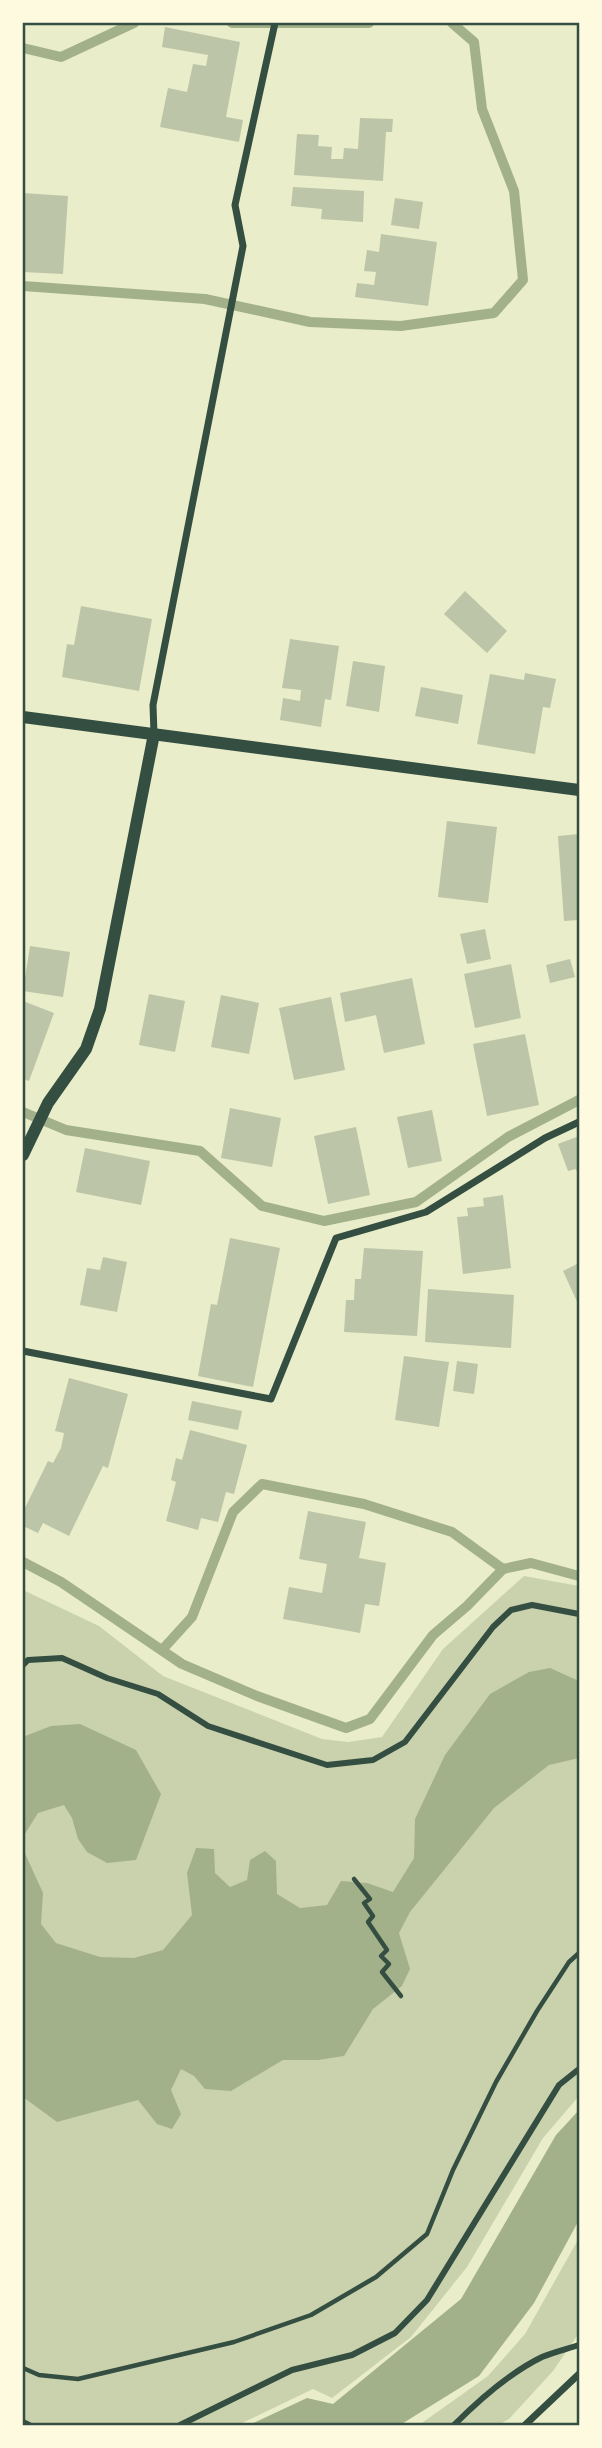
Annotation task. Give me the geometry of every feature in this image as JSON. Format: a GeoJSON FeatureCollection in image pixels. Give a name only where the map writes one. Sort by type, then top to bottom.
{"type":"FeatureCollection","features":[{"type":"Feature","properties":{"kind":"street"},"geometry":{"type":"LineString","coordinates":[[23,1155],[48,1103],[86,1049],[100,1009],[154,734],[153,705],[243,246],[235,205],[275,23]]}},
{"type":"Feature","properties":{"kind":"street"},"geometry":{"type":"LineString","coordinates":[[23,717],[579,790]]}},
{"type":"Feature","properties":{"kind":"street"},"geometry":{"type":"LineString","coordinates":[[23,1352],[271,1399],[336,1238],[426,1212],[545,1138],[579,1122]]}},
{"type":"Feature","properties":{"kind":"street"},"geometry":{"type":"LineString","coordinates":[[23,1665],[28,1660],[62,1658],[107,1678],[158,1694],[208,1726],[327,1765],[373,1760],[405,1742],[493,1626],[511,1610],[532,1605],[579,1614]]}},
{"type":"Feature","properties":{"kind":"street"},"geometry":{"type":"LineString","coordinates":[[180,2425],[292,2371],[352,2355],[395,2333],[427,2301],[559,2085],[579,2069]]}},
{"type":"Feature","properties":{"kind":"street"},"geometry":{"type":"LineString","coordinates":[[454,2425],[496,2386],[542,2357],[579,2345]]}},
{"type":"Feature","properties":{"kind":"street"},"geometry":{"type":"LineString","coordinates":[[525,2425],[579,2374]]}},
{"type":"Feature","properties":{"kind":"street"},"geometry":{"type":"LineString","coordinates":[[23,2422],[29,2425]]}},
{"type":"Feature","properties":{"kind":"path"},"geometry":{"type":"LineString","coordinates":[[354,1880],[370,1899],[364,1903],[373,1916],[368,1922],[387,1950],[381,1956],[389,1964],[383,1972],[401,1996]]}},
{"type":"Feature","properties":{"kind":"path"},"geometry":{"type":"LineString","coordinates":[[23,2368],[39,2375],[78,2379],[234,2343],[311,2315],[376,2277],[427,2234],[453,2170],[496,2082],[556,1982],[569,1962],[579,1953]]}},
{"type":"Feature","properties":{"kind":"shaded area"},"geometry":{"type":"Polygon","coordinates":[[[524,1576],[579,1586],[579,2096],[543,2138],[467,2267],[411,2337],[332,2398],[313,2389],[238,2425],[23,2425],[23,1590],[99,1626],[163,1676],[322,1739],[348,1742],[382,1737],[443,1649],[524,1576]]]}},
{"type":"Feature","properties":{"kind":"shaded area"},"geometry":{"type":"Polygon","coordinates":[[[550,1668],[579,1681],[579,1758],[549,1765],[494,1808],[410,1912],[399,1933],[410,1969],[402,1986],[373,2009],[344,2056],[318,2060],[283,2060],[231,2091],[205,2089],[194,2076],[181,2069],[171,2090],[181,2114],[172,2129],[157,2124],[138,2100],[57,2122],[23,2097],[23,1849],[43,1893],[41,1924],[56,1943],[100,1957],[134,1958],[163,1950],[192,1915],[187,1873],[196,1848],[214,1849],[215,1873],[230,1887],[247,1880],[250,1860],[265,1851],[276,1861],[277,1894],[300,1908],[327,1905],[341,1881],[367,1883],[393,1892],[414,1858],[415,1819],[445,1755],[490,1694],[529,1672],[550,1668]]]}},
{"type":"Feature","properties":{"kind":"shaded area"},"geometry":{"type":"Polygon","coordinates":[[[80,1724],[136,1750],[161,1794],[136,1860],[107,1863],[87,1852],[78,1839],[72,1818],[64,1805],[38,1813],[23,1837],[25,1736],[51,1726],[80,1724]]]}},
{"type":"Feature","properties":{"kind":"shaded area"},"geometry":{"type":"Polygon","coordinates":[[[579,2110],[579,2220],[534,2303],[479,2376],[400,2425],[249,2425],[307,2398],[333,2404],[461,2299],[556,2135],[579,2110]]]}},
{"type":"Feature","properties":{"kind":"shaded area"},"geometry":{"type":"Polygon","coordinates":[[[579,2238],[579,2333],[553,2371],[509,2419],[498,2425],[419,2425],[488,2376],[525,2334],[579,2238]]]}},
{"type":"Feature","properties":{"kind":"building"},"geometry":{"type":"Polygon","coordinates":[[[165,27],[240,42],[226,117],[243,120],[239,142],[160,127],[168,88],[187,92],[193,64],[206,66],[208,55],[162,47],[165,27]]]}},
{"type":"Feature","properties":{"kind":"building"},"geometry":{"type":"Polygon","coordinates":[[[360,118],[393,119],[392,132],[386,132],[383,181],[294,175],[297,134],[319,135],[318,146],[332,147],[331,159],[343,159],[344,148],[358,149],[360,118]]]}},
{"type":"Feature","properties":{"kind":"building"},"geometry":{"type":"Polygon","coordinates":[[[293,187],[364,191],[363,222],[321,219],[322,209],[291,206],[293,187]]]}},
{"type":"Feature","properties":{"kind":"building"},"geometry":{"type":"Polygon","coordinates":[[[23,193],[68,196],[63,274],[23,272],[23,193]]]}},
{"type":"Feature","properties":{"kind":"building"},"geometry":{"type":"Polygon","coordinates":[[[395,198],[423,202],[419,229],[391,225],[395,198]]]}},
{"type":"Feature","properties":{"kind":"building"},"geometry":{"type":"Polygon","coordinates":[[[381,234],[437,242],[428,306],[355,297],[357,283],[374,285],[376,272],[364,271],[367,250],[379,252],[381,234]]]}},
{"type":"Feature","properties":{"kind":"building"},"geometry":{"type":"Polygon","coordinates":[[[465,591],[507,631],[487,653],[444,614],[465,591]]]}},
{"type":"Feature","properties":{"kind":"building"},"geometry":{"type":"Polygon","coordinates":[[[81,606],[152,619],[139,691],[62,677],[67,644],[74,645],[81,606]]]}},
{"type":"Feature","properties":{"kind":"building"},"geometry":{"type":"Polygon","coordinates":[[[290,639],[339,646],[331,700],[325,699],[321,727],[280,720],[283,698],[300,701],[301,690],[282,688],[290,639]]]}},
{"type":"Feature","properties":{"kind":"building"},"geometry":{"type":"Polygon","coordinates":[[[353,661],[385,666],[379,712],[346,706],[353,661]]]}},
{"type":"Feature","properties":{"kind":"building"},"geometry":{"type":"Polygon","coordinates":[[[525,673],[556,679],[550,708],[543,707],[535,754],[477,744],[490,674],[524,680],[525,673]]]}},
{"type":"Feature","properties":{"kind":"building"},"geometry":{"type":"Polygon","coordinates":[[[421,687],[463,695],[458,724],[415,716],[421,687]]]}},
{"type":"Feature","properties":{"kind":"building"},"geometry":{"type":"Polygon","coordinates":[[[447,821],[497,827],[488,903],[438,897],[447,821]]]}},
{"type":"Feature","properties":{"kind":"building"},"geometry":{"type":"Polygon","coordinates":[[[579,834],[579,920],[564,921],[558,836],[579,834]]]}},
{"type":"Feature","properties":{"kind":"building"},"geometry":{"type":"Polygon","coordinates":[[[485,929],[491,959],[467,964],[460,934],[485,929]]]}},
{"type":"Feature","properties":{"kind":"building"},"geometry":{"type":"Polygon","coordinates":[[[30,946],[70,952],[63,997],[23,991],[30,946]]]}},
{"type":"Feature","properties":{"kind":"building"},"geometry":{"type":"Polygon","coordinates":[[[570,959],[575,977],[550,983],[546,965],[570,959]]]}},
{"type":"Feature","properties":{"kind":"building"},"geometry":{"type":"Polygon","coordinates":[[[511,964],[521,1018],[475,1028],[464,974],[511,964]]]}},
{"type":"Feature","properties":{"kind":"building"},"geometry":{"type":"Polygon","coordinates":[[[412,978],[425,1044],[384,1053],[376,1015],[345,1022],[340,993],[412,978]]]}},
{"type":"Feature","properties":{"kind":"building"},"geometry":{"type":"Polygon","coordinates":[[[149,994],[185,1001],[175,1052],[139,1045],[149,994]]]}},
{"type":"Feature","properties":{"kind":"building"},"geometry":{"type":"Polygon","coordinates":[[[221,995],[259,1003],[249,1054],[211,1047],[221,995]]]}},
{"type":"Feature","properties":{"kind":"building"},"geometry":{"type":"Polygon","coordinates":[[[331,997],[345,1070],[294,1080],[279,1008],[331,997]]]}},
{"type":"Feature","properties":{"kind":"building"},"geometry":{"type":"Polygon","coordinates":[[[23,1001],[54,1013],[29,1081],[23,1079],[23,1001]]]}},
{"type":"Feature","properties":{"kind":"building"},"geometry":{"type":"Polygon","coordinates":[[[525,1034],[539,1105],[487,1116],[473,1044],[525,1034]]]}},
{"type":"Feature","properties":{"kind":"building"},"geometry":{"type":"Polygon","coordinates":[[[230,1108],[281,1118],[272,1167],[221,1158],[230,1108]]]}},
{"type":"Feature","properties":{"kind":"building"},"geometry":{"type":"Polygon","coordinates":[[[432,1110],[442,1161],[408,1168],[397,1117],[432,1110]]]}},
{"type":"Feature","properties":{"kind":"building"},"geometry":{"type":"Polygon","coordinates":[[[356,1127],[370,1195],[328,1204],[314,1136],[356,1127]]]}},
{"type":"Feature","properties":{"kind":"building"},"geometry":{"type":"Polygon","coordinates":[[[579,1136],[579,1177],[576,1169],[568,1171],[558,1144],[579,1136]]]}},
{"type":"Feature","properties":{"kind":"building"},"geometry":{"type":"Polygon","coordinates":[[[85,1148],[150,1161],[141,1205],[76,1192],[85,1148]]]}},
{"type":"Feature","properties":{"kind":"building"},"geometry":{"type":"Polygon","coordinates":[[[503,1195],[511,1268],[463,1274],[457,1217],[468,1216],[467,1208],[484,1206],[483,1198],[503,1195]]]}},
{"type":"Feature","properties":{"kind":"building"},"geometry":{"type":"Polygon","coordinates":[[[230,1238],[280,1248],[253,1387],[198,1376],[211,1304],[217,1305],[230,1238]]]}},
{"type":"Feature","properties":{"kind":"building"},"geometry":{"type":"Polygon","coordinates":[[[364,1248],[423,1251],[417,1336],[344,1332],[346,1300],[354,1300],[355,1279],[361,1279],[364,1248]]]}},
{"type":"Feature","properties":{"kind":"building"},"geometry":{"type":"Polygon","coordinates":[[[103,1257],[127,1262],[117,1312],[80,1305],[87,1268],[100,1270],[103,1257]]]}},
{"type":"Feature","properties":{"kind":"building"},"geometry":{"type":"Polygon","coordinates":[[[579,1263],[579,1306],[563,1271],[579,1263]]]}},
{"type":"Feature","properties":{"kind":"building"},"geometry":{"type":"Polygon","coordinates":[[[428,1289],[514,1295],[511,1348],[425,1342],[428,1289]]]}},
{"type":"Feature","properties":{"kind":"building"},"geometry":{"type":"Polygon","coordinates":[[[404,1356],[449,1362],[439,1427],[395,1420],[404,1356]]]}},
{"type":"Feature","properties":{"kind":"building"},"geometry":{"type":"Polygon","coordinates":[[[457,1361],[478,1364],[474,1394],[453,1391],[457,1361]]]}},
{"type":"Feature","properties":{"kind":"building"},"geometry":{"type":"Polygon","coordinates":[[[69,1378],[128,1394],[108,1468],[103,1466],[69,1536],[43,1523],[38,1533],[23,1526],[23,1512],[48,1461],[53,1463],[61,1448],[64,1433],[55,1431],[69,1378]]]}},
{"type":"Feature","properties":{"kind":"building"},"geometry":{"type":"Polygon","coordinates":[[[192,1401],[242,1411],[238,1430],[188,1420],[192,1401]]]}},
{"type":"Feature","properties":{"kind":"building"},"geometry":{"type":"Polygon","coordinates":[[[190,1430],[247,1445],[234,1494],[226,1492],[218,1522],[201,1518],[198,1530],[166,1521],[176,1482],[171,1480],[176,1458],[182,1460],[190,1430]]]}},
{"type":"Feature","properties":{"kind":"building"},"geometry":{"type":"Polygon","coordinates":[[[308,1511],[366,1522],[359,1558],[386,1563],[379,1606],[365,1604],[360,1633],[283,1619],[289,1587],[322,1593],[327,1564],[299,1559],[308,1511]]]}},
{"type":"Feature","properties":{"kind":"waterway"},"geometry":{"type":"LineString","coordinates":[[23,48],[61,57],[134,23]]}},
{"type":"Feature","properties":{"kind":"waterway"},"geometry":{"type":"LineString","coordinates":[[232,23],[369,23]]}},
{"type":"Feature","properties":{"kind":"waterway"},"geometry":{"type":"LineString","coordinates":[[23,286],[205,299],[310,322],[401,326],[494,313],[523,280],[514,191],[482,109],[474,42],[452,23]]}},
{"type":"Feature","properties":{"kind":"waterway"},"geometry":{"type":"LineString","coordinates":[[23,1112],[66,1130],[200,1151],[262,1206],[324,1221],[416,1202],[508,1137],[579,1100]]}},
{"type":"Feature","properties":{"kind":"waterway"},"geometry":{"type":"LineString","coordinates":[[162,1650],[192,1617],[233,1512],[262,1484],[364,1504],[452,1532],[503,1569]]}},
{"type":"Feature","properties":{"kind":"waterway"},"geometry":{"type":"LineString","coordinates":[[23,1562],[61,1582],[182,1664],[257,1696],[346,1728],[370,1719],[433,1635],[467,1606],[503,1569],[531,1563],[579,1576]]}}]}
